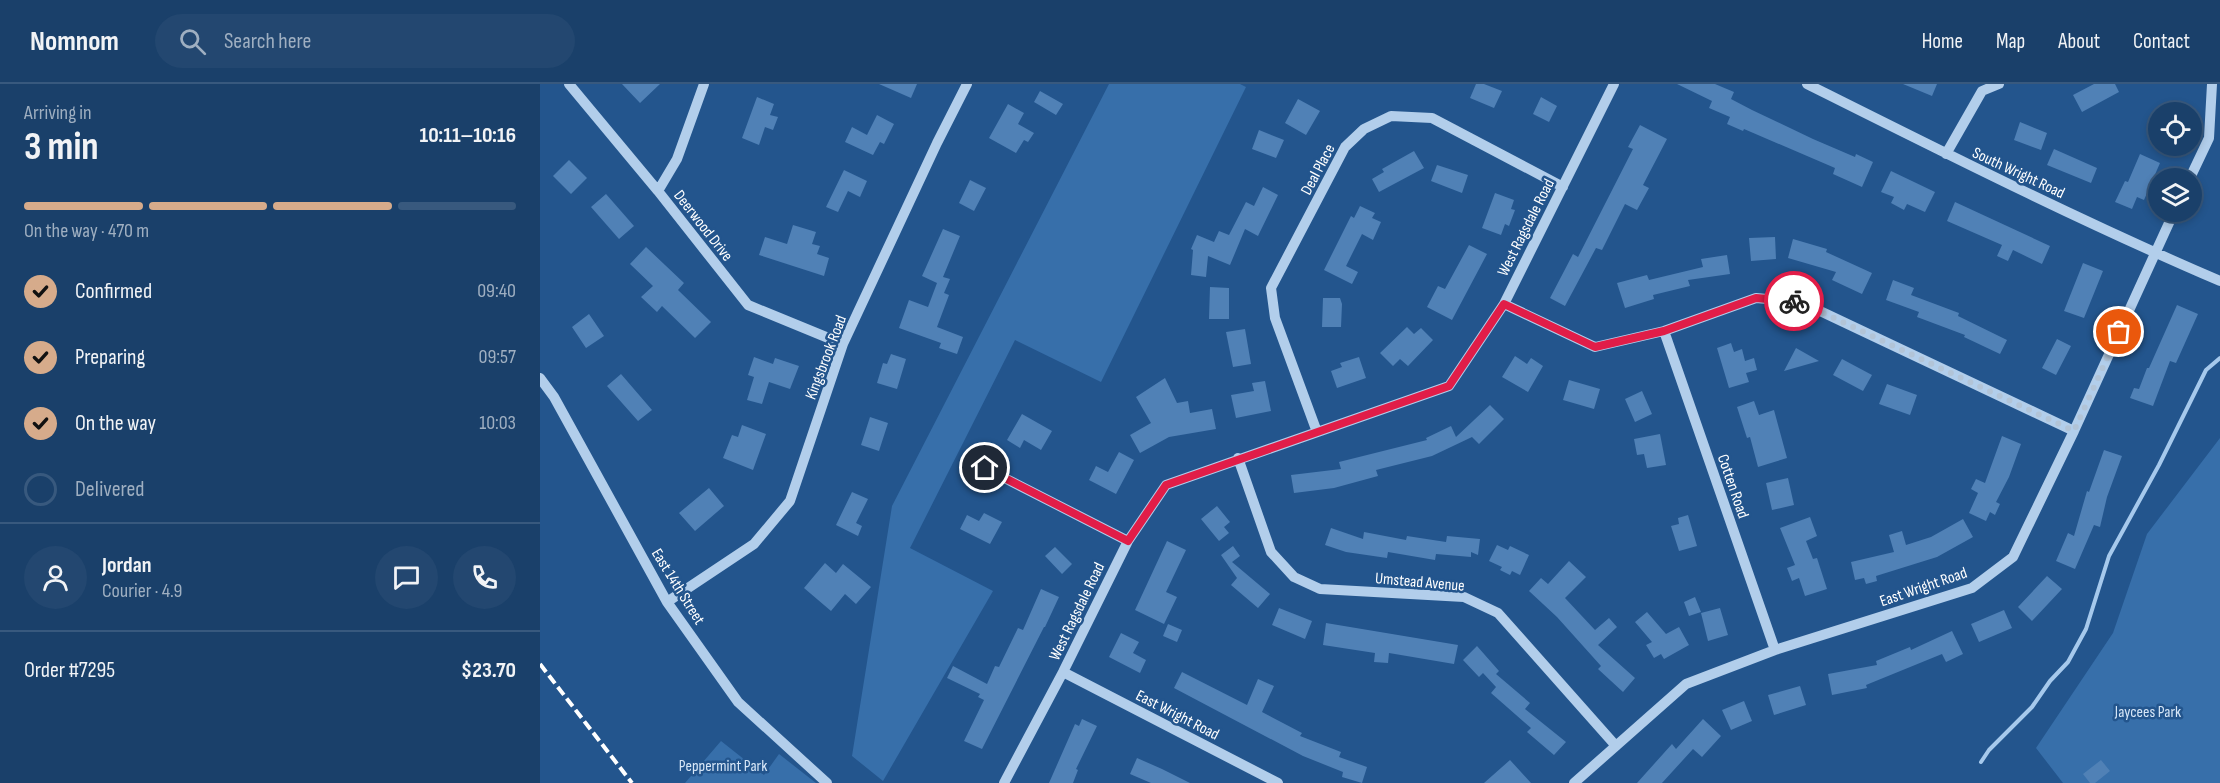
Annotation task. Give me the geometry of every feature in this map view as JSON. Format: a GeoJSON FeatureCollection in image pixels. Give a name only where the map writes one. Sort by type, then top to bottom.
{"type":"FeatureCollection","features":[{"type":"Feature","properties":{"kind":"street","name":"Deerwood Drive"},"geometry":{"type":"LineString","coordinates":[[569,84],[658,190],[748,305],[843,344]]}},
{"type":"Feature","properties":{"kind":"street"},"geometry":{"type":"LineString","coordinates":[[658,190],[677,159],[704,84]]}},
{"type":"Feature","properties":{"kind":"street","name":"Kingsbrook Road"},"geometry":{"type":"LineString","coordinates":[[667,602],[754,544],[790,501],[843,344],[936,143],[967,84]]}},
{"type":"Feature","properties":{"kind":"street","name":"West Ragsdale Road"},"geometry":{"type":"LineString","coordinates":[[1005,783],[1128,541],[1166,485],[1449,386],[1504,304],[1614,84]]}},
{"type":"Feature","properties":{"kind":"street","name":"South Wright Road"},"geometry":{"type":"LineString","coordinates":[[1807,84],[1946,154],[2155,253],[2220,281]]}},
{"type":"Feature","properties":{"kind":"street"},"geometry":{"type":"LineString","coordinates":[[1946,154],[1982,91],[1999,84]]}},
{"type":"Feature","properties":{"kind":"street"},"geometry":{"type":"LineString","coordinates":[[2195,168],[2209,138],[2212,84]]}},
{"type":"Feature","properties":{"kind":"street","name":"Deal Place"},"geometry":{"type":"LineString","coordinates":[[1317,432],[1275,318],[1271,288],[1345,147],[1364,129],[1391,116],[1432,118],[1563,187]]}},
{"type":"Feature","properties":{"kind":"street","name":"East Wright Road"},"geometry":{"type":"LineString","coordinates":[[1574,783],[1686,684],[1775,650],[1972,588],[2013,557],[2074,431],[2169,222]]}},
{"type":"Feature","properties":{"kind":"street"},"geometry":{"type":"LineString","coordinates":[[1504,304],[1595,347],[1664,331],[1756,298],[1800,302],[2074,431]]}},
{"type":"Feature","properties":{"kind":"street","name":"Cotten Road"},"geometry":{"type":"LineString","coordinates":[[1664,331],[1775,650]]}},
{"type":"Feature","properties":{"kind":"street","name":"East 14th Street"},"geometry":{"type":"LineString","coordinates":[[540,378],[554,397],[667,602],[738,702],[827,783]]}},
{"type":"Feature","properties":{"kind":"street","name":"Umstead Avenue"},"geometry":{"type":"LineString","coordinates":[[1238,458],[1271,552],[1294,577],[1320,589],[1464,597],[1498,613],[1616,746]]}},
{"type":"Feature","properties":{"kind":"street"},"geometry":{"type":"LineString","coordinates":[[985,468],[1128,541]]}},
{"type":"Feature","properties":{"kind":"street","name":"East Wright Road"},"geometry":{"type":"LineString","coordinates":[[1063,672],[1278,783]]}},
{"type":"Feature","properties":{"kind":"green space"},"geometry":{"type":"Polygon","coordinates":[[[1109,84],[1240,84],[1246,87],[1101,382],[1015,340],[910,548],[993,591],[883,781],[852,756],[892,506],[1109,84]]]}},
{"type":"Feature","properties":{"kind":"green space","name":"Jaycees Park"},"geometry":{"type":"Polygon","coordinates":[[[2220,438],[2220,783],[2063,783],[2036,748],[2113,633],[2147,534],[2220,438]]]}},
{"type":"Feature","properties":{"kind":"green space","name":"Peppermint Park"},"geometry":{"type":"Polygon","coordinates":[[[721,741],[764,775],[779,754],[816,783],[685,783],[721,741]]]}},
{"type":"Feature","properties":{"kind":"building"},"geometry":{"type":"Polygon","coordinates":[[[622,84],[660,84],[640,103],[622,84]]]}},
{"type":"Feature","properties":{"kind":"building"},"geometry":{"type":"Polygon","coordinates":[[[879,84],[917,84],[911,98],[879,84]]]}},
{"type":"Feature","properties":{"kind":"building"},"geometry":{"type":"Polygon","coordinates":[[[1476,84],[1484,84],[1502,91],[1494,108],[1470,98],[1476,84]]]}},
{"type":"Feature","properties":{"kind":"building"},"geometry":{"type":"Polygon","coordinates":[[[1677,84],[1715,84],[1734,92],[1731,99],[1752,110],[1813,139],[1873,162],[1862,187],[1833,174],[1835,168],[1727,124],[1730,117],[1709,108],[1712,101],[1677,84]]]}},
{"type":"Feature","properties":{"kind":"building"},"geometry":{"type":"Polygon","coordinates":[[[1903,84],[1937,84],[1932,96],[1903,84]]]}},
{"type":"Feature","properties":{"kind":"building"},"geometry":{"type":"Polygon","coordinates":[[[2094,84],[2115,84],[2119,92],[2082,112],[2073,95],[2094,84]]]}},
{"type":"Feature","properties":{"kind":"building"},"geometry":{"type":"Polygon","coordinates":[[[1040,91],[1063,104],[1056,115],[1034,102],[1040,91]]]}},
{"type":"Feature","properties":{"kind":"building"},"geometry":{"type":"Polygon","coordinates":[[[757,97],[774,104],[770,115],[778,117],[773,130],[765,127],[759,145],[742,138],[757,97]]]}},
{"type":"Feature","properties":{"kind":"building"},"geometry":{"type":"Polygon","coordinates":[[[1541,97],[1557,106],[1549,122],[1533,114],[1541,97]]]}},
{"type":"Feature","properties":{"kind":"building"},"geometry":{"type":"Polygon","coordinates":[[[1298,99],[1320,111],[1306,135],[1285,123],[1298,99]]]}},
{"type":"Feature","properties":{"kind":"building"},"geometry":{"type":"Polygon","coordinates":[[[1008,104],[1024,113],[1018,124],[1034,133],[1028,142],[1024,140],[1016,153],[989,138],[1008,104]]]}},
{"type":"Feature","properties":{"kind":"building"},"geometry":{"type":"Polygon","coordinates":[[[877,115],[894,124],[884,144],[880,142],[873,155],[845,142],[852,127],[867,135],[877,115]]]}},
{"type":"Feature","properties":{"kind":"building"},"geometry":{"type":"Polygon","coordinates":[[[2020,122],[2047,133],[2041,150],[2014,140],[2020,122]]]}},
{"type":"Feature","properties":{"kind":"building"},"geometry":{"type":"Polygon","coordinates":[[[1640,125],[1667,139],[1643,185],[1649,188],[1637,210],[1625,204],[1602,250],[1596,248],[1565,306],[1550,298],[1573,254],[1578,257],[1633,149],[1628,147],[1640,125]]]}},
{"type":"Feature","properties":{"kind":"building"},"geometry":{"type":"Polygon","coordinates":[[[1259,130],[1284,140],[1276,158],[1252,149],[1259,130]]]}},
{"type":"Feature","properties":{"kind":"building"},"geometry":{"type":"Polygon","coordinates":[[[2054,149],[2097,168],[2091,183],[2047,165],[2054,149]]]}},
{"type":"Feature","properties":{"kind":"building"},"geometry":{"type":"Polygon","coordinates":[[[1414,151],[1424,168],[1379,192],[1372,179],[1384,172],[1382,169],[1414,151]]]}},
{"type":"Feature","properties":{"kind":"building"},"geometry":{"type":"Polygon","coordinates":[[[2140,154],[2160,163],[2158,168],[2148,168],[2148,191],[2144,200],[2137,197],[2132,209],[2115,202],[2125,181],[2128,182],[2140,154]]]}},
{"type":"Feature","properties":{"kind":"building"},"geometry":{"type":"Polygon","coordinates":[[[569,160],[587,178],[571,194],[553,176],[569,160]]]}},
{"type":"Feature","properties":{"kind":"building"},"geometry":{"type":"Polygon","coordinates":[[[1437,165],[1468,175],[1462,193],[1431,181],[1437,165]]]}},
{"type":"Feature","properties":{"kind":"building"},"geometry":{"type":"Polygon","coordinates":[[[844,170],[867,181],[860,197],[848,191],[838,212],[826,207],[844,170]]]}},
{"type":"Feature","properties":{"kind":"building"},"geometry":{"type":"Polygon","coordinates":[[[1891,171],[1935,192],[1925,212],[1907,204],[1904,210],[1891,203],[1894,197],[1881,192],[1891,171]]]}},
{"type":"Feature","properties":{"kind":"building"},"geometry":{"type":"Polygon","coordinates":[[[970,180],[986,188],[974,211],[959,203],[970,180]]]}},
{"type":"Feature","properties":{"kind":"building"},"geometry":{"type":"Polygon","coordinates":[[[1263,187],[1278,195],[1258,236],[1245,229],[1230,265],[1208,256],[1206,277],[1191,275],[1193,250],[1191,249],[1197,235],[1214,242],[1219,231],[1229,235],[1246,202],[1254,206],[1263,187]]]}},
{"type":"Feature","properties":{"kind":"building"},"geometry":{"type":"Polygon","coordinates":[[[1495,193],[1514,200],[1511,209],[1515,210],[1509,226],[1505,224],[1501,235],[1482,228],[1495,193]]]}},
{"type":"Feature","properties":{"kind":"building"},"geometry":{"type":"Polygon","coordinates":[[[606,194],[634,226],[619,239],[591,207],[606,194]]]}},
{"type":"Feature","properties":{"kind":"building"},"geometry":{"type":"Polygon","coordinates":[[[1955,202],[2050,246],[2042,264],[2013,250],[2008,261],[1997,256],[2002,245],[1947,221],[1955,202]]]}},
{"type":"Feature","properties":{"kind":"building"},"geometry":{"type":"Polygon","coordinates":[[[1360,206],[1375,213],[1372,218],[1381,222],[1373,240],[1362,234],[1346,266],[1358,272],[1352,284],[1324,270],[1351,216],[1354,218],[1360,206]]]}},
{"type":"Feature","properties":{"kind":"building"},"geometry":{"type":"Polygon","coordinates":[[[793,225],[816,232],[812,244],[820,246],[817,254],[829,258],[824,276],[759,255],[765,237],[787,244],[793,225]]]}},
{"type":"Feature","properties":{"kind":"building"},"geometry":{"type":"Polygon","coordinates":[[[943,229],[960,236],[943,277],[950,279],[944,293],[949,295],[937,327],[963,337],[957,354],[939,348],[941,343],[899,328],[909,300],[928,307],[937,283],[922,276],[943,229]]]}},
{"type":"Feature","properties":{"kind":"building"},"geometry":{"type":"Polygon","coordinates":[[[1775,237],[1776,259],[1751,261],[1749,238],[1775,237]]]}},
{"type":"Feature","properties":{"kind":"building"},"geometry":{"type":"Polygon","coordinates":[[[1793,239],[1827,249],[1826,252],[1872,273],[1862,294],[1832,280],[1836,272],[1788,258],[1793,239]]]}},
{"type":"Feature","properties":{"kind":"building"},"geometry":{"type":"Polygon","coordinates":[[[1469,245],[1487,254],[1452,320],[1427,307],[1438,286],[1445,289],[1469,245]]]}},
{"type":"Feature","properties":{"kind":"building"},"geometry":{"type":"Polygon","coordinates":[[[646,247],[684,283],[678,290],[711,322],[695,338],[662,306],[657,312],[641,297],[653,286],[630,264],[646,247]]]}},
{"type":"Feature","properties":{"kind":"building"},"geometry":{"type":"Polygon","coordinates":[[[1727,255],[1730,274],[1688,280],[1690,286],[1653,295],[1654,299],[1625,308],[1617,283],[1647,275],[1649,280],[1703,267],[1701,259],[1727,255]]]}},
{"type":"Feature","properties":{"kind":"building"},"geometry":{"type":"Polygon","coordinates":[[[2083,263],[2103,271],[2084,318],[2064,311],[2083,263]]]}},
{"type":"Feature","properties":{"kind":"building"},"geometry":{"type":"Polygon","coordinates":[[[1893,280],[1914,288],[1911,295],[1959,313],[1958,316],[2007,340],[2000,354],[1964,337],[1965,335],[1917,317],[1919,312],[1886,300],[1893,280]]]}},
{"type":"Feature","properties":{"kind":"building"},"geometry":{"type":"Polygon","coordinates":[[[1210,287],[1229,288],[1229,319],[1209,319],[1210,287]]]}},
{"type":"Feature","properties":{"kind":"building"},"geometry":{"type":"Polygon","coordinates":[[[1323,298],[1340,298],[1341,327],[1322,327],[1323,298]]]}},
{"type":"Feature","properties":{"kind":"building"},"geometry":{"type":"Polygon","coordinates":[[[2177,305],[2198,314],[2176,363],[2170,361],[2153,406],[2130,398],[2134,388],[2139,389],[2177,305]]]}},
{"type":"Feature","properties":{"kind":"building"},"geometry":{"type":"Polygon","coordinates":[[[589,314],[604,336],[586,348],[572,327],[589,314]]]}},
{"type":"Feature","properties":{"kind":"building"},"geometry":{"type":"Polygon","coordinates":[[[1407,327],[1414,334],[1421,328],[1433,340],[1408,366],[1400,359],[1393,366],[1380,353],[1407,327]]]}},
{"type":"Feature","properties":{"kind":"building"},"geometry":{"type":"Polygon","coordinates":[[[1245,329],[1251,364],[1233,367],[1226,332],[1245,329]]]}},
{"type":"Feature","properties":{"kind":"building"},"geometry":{"type":"Polygon","coordinates":[[[2057,339],[2071,346],[2056,375],[2042,368],[2057,339]]]}},
{"type":"Feature","properties":{"kind":"building"},"geometry":{"type":"Polygon","coordinates":[[[1731,343],[1734,352],[1742,349],[1745,361],[1754,358],[1757,370],[1746,373],[1749,382],[1729,388],[1717,348],[1731,343]]]}},
{"type":"Feature","properties":{"kind":"building"},"geometry":{"type":"Polygon","coordinates":[[[1796,348],[1819,361],[1784,371],[1796,348]]]}},
{"type":"Feature","properties":{"kind":"building"},"geometry":{"type":"Polygon","coordinates":[[[891,354],[906,359],[897,389],[877,383],[883,363],[887,364],[891,354]]]}},
{"type":"Feature","properties":{"kind":"building"},"geometry":{"type":"Polygon","coordinates":[[[1515,356],[1527,364],[1531,358],[1543,366],[1528,392],[1502,377],[1515,356]]]}},
{"type":"Feature","properties":{"kind":"building"},"geometry":{"type":"Polygon","coordinates":[[[754,357],[773,364],[775,358],[799,366],[790,389],[769,382],[762,404],[747,400],[754,377],[748,375],[754,357]]]}},
{"type":"Feature","properties":{"kind":"building"},"geometry":{"type":"Polygon","coordinates":[[[1359,357],[1366,378],[1337,388],[1331,371],[1342,367],[1340,363],[1359,357]]]}},
{"type":"Feature","properties":{"kind":"building"},"geometry":{"type":"Polygon","coordinates":[[[1842,359],[1872,375],[1863,391],[1833,375],[1842,359]]]}},
{"type":"Feature","properties":{"kind":"building"},"geometry":{"type":"Polygon","coordinates":[[[621,374],[652,410],[638,421],[607,386],[621,374]]]}},
{"type":"Feature","properties":{"kind":"building"},"geometry":{"type":"Polygon","coordinates":[[[1165,378],[1177,403],[1188,401],[1190,413],[1212,409],[1216,429],[1169,437],[1140,453],[1130,435],[1151,423],[1136,397],[1165,378]]]}},
{"type":"Feature","properties":{"kind":"building"},"geometry":{"type":"Polygon","coordinates":[[[1569,380],[1600,389],[1594,409],[1563,400],[1569,380]]]}},
{"type":"Feature","properties":{"kind":"building"},"geometry":{"type":"Polygon","coordinates":[[[1265,381],[1271,411],[1236,418],[1231,395],[1254,391],[1252,383],[1265,381]]]}},
{"type":"Feature","properties":{"kind":"building"},"geometry":{"type":"Polygon","coordinates":[[[1887,384],[1917,395],[1910,415],[1879,404],[1887,384]]]}},
{"type":"Feature","properties":{"kind":"building"},"geometry":{"type":"Polygon","coordinates":[[[1642,391],[1652,414],[1635,422],[1625,399],[1642,391]]]}},
{"type":"Feature","properties":{"kind":"building"},"geometry":{"type":"Polygon","coordinates":[[[1754,401],[1759,415],[1774,410],[1787,458],[1758,467],[1750,437],[1747,438],[1737,407],[1754,401]]]}},
{"type":"Feature","properties":{"kind":"building"},"geometry":{"type":"Polygon","coordinates":[[[1490,405],[1504,419],[1479,444],[1472,437],[1432,456],[1376,470],[1378,476],[1334,488],[1294,493],[1291,475],[1341,469],[1339,462],[1427,440],[1426,438],[1451,426],[1456,437],[1490,405]]]}},
{"type":"Feature","properties":{"kind":"building"},"geometry":{"type":"Polygon","coordinates":[[[1022,414],[1052,431],[1041,450],[1024,440],[1020,448],[1007,440],[1022,414]]]}},
{"type":"Feature","properties":{"kind":"building"},"geometry":{"type":"Polygon","coordinates":[[[870,417],[888,423],[879,451],[861,445],[870,417]]]}},
{"type":"Feature","properties":{"kind":"building"},"geometry":{"type":"Polygon","coordinates":[[[742,425],[766,434],[753,470],[723,458],[732,435],[738,437],[742,425]]]}},
{"type":"Feature","properties":{"kind":"building"},"geometry":{"type":"Polygon","coordinates":[[[1660,434],[1666,465],[1647,468],[1644,454],[1637,455],[1634,439],[1660,434]]]}},
{"type":"Feature","properties":{"kind":"building"},"geometry":{"type":"Polygon","coordinates":[[[2002,436],[2021,444],[2009,477],[1996,502],[2000,504],[1995,515],[1990,512],[1986,521],[1969,513],[1978,493],[1971,489],[1976,479],[1985,483],[2002,436]]]}},
{"type":"Feature","properties":{"kind":"building"},"geometry":{"type":"Polygon","coordinates":[[[2104,450],[2122,456],[2107,497],[2100,527],[2094,525],[2075,569],[2056,561],[2068,533],[2074,536],[2087,491],[2089,492],[2104,450]]]}},
{"type":"Feature","properties":{"kind":"building"},"geometry":{"type":"Polygon","coordinates":[[[1119,452],[1134,460],[1116,494],[1089,480],[1096,466],[1108,472],[1119,452]]]}},
{"type":"Feature","properties":{"kind":"building"},"geometry":{"type":"Polygon","coordinates":[[[1788,478],[1794,505],[1772,510],[1766,483],[1788,478]]]}},
{"type":"Feature","properties":{"kind":"building"},"geometry":{"type":"Polygon","coordinates":[[[709,488],[724,506],[695,531],[679,513],[709,488]]]}},
{"type":"Feature","properties":{"kind":"building"},"geometry":{"type":"Polygon","coordinates":[[[852,492],[868,499],[856,523],[862,526],[858,536],[836,525],[852,492]]]}},
{"type":"Feature","properties":{"kind":"building"},"geometry":{"type":"Polygon","coordinates":[[[1217,506],[1230,522],[1224,527],[1229,533],[1219,541],[1201,519],[1217,506]]]}},
{"type":"Feature","properties":{"kind":"building"},"geometry":{"type":"Polygon","coordinates":[[[984,513],[1002,522],[990,544],[960,529],[967,515],[979,521],[984,513]]]}},
{"type":"Feature","properties":{"kind":"building"},"geometry":{"type":"Polygon","coordinates":[[[1688,515],[1697,546],[1679,551],[1671,526],[1679,524],[1678,518],[1688,515]]]}},
{"type":"Feature","properties":{"kind":"building"},"geometry":{"type":"Polygon","coordinates":[[[1810,517],[1817,536],[1806,541],[1813,559],[1817,558],[1827,589],[1805,596],[1799,578],[1792,581],[1787,568],[1795,565],[1780,528],[1810,517]]]}},
{"type":"Feature","properties":{"kind":"building"},"geometry":{"type":"Polygon","coordinates":[[[1963,519],[1973,537],[1937,557],[1876,576],[1877,581],[1866,584],[1864,578],[1855,580],[1851,562],[1894,552],[1889,535],[1902,531],[1906,545],[1931,537],[1963,519]]]}},
{"type":"Feature","properties":{"kind":"building"},"geometry":{"type":"Polygon","coordinates":[[[1331,528],[1363,539],[1364,532],[1406,540],[1407,536],[1446,542],[1447,536],[1480,539],[1478,555],[1471,552],[1471,557],[1436,554],[1435,560],[1388,552],[1387,558],[1346,552],[1325,545],[1331,528]]]}},
{"type":"Feature","properties":{"kind":"building"},"geometry":{"type":"Polygon","coordinates":[[[1167,541],[1186,550],[1166,592],[1177,597],[1164,624],[1135,610],[1167,541]]]}},
{"type":"Feature","properties":{"kind":"building"},"geometry":{"type":"Polygon","coordinates":[[[1497,545],[1508,550],[1510,546],[1529,555],[1520,575],[1512,571],[1510,575],[1500,570],[1502,567],[1489,561],[1497,545]]]}},
{"type":"Feature","properties":{"kind":"building"},"geometry":{"type":"Polygon","coordinates":[[[1233,546],[1240,556],[1232,562],[1270,594],[1258,608],[1231,585],[1237,578],[1221,555],[1233,546]]]}},
{"type":"Feature","properties":{"kind":"building"},"geometry":{"type":"Polygon","coordinates":[[[1055,547],[1072,564],[1062,574],[1045,556],[1055,547]]]}},
{"type":"Feature","properties":{"kind":"building"},"geometry":{"type":"Polygon","coordinates":[[[1569,561],[1586,577],[1565,598],[1595,630],[1609,618],[1617,627],[1598,645],[1635,678],[1623,692],[1598,669],[1601,666],[1557,617],[1529,591],[1541,578],[1548,584],[1569,561]]]}},
{"type":"Feature","properties":{"kind":"building"},"geometry":{"type":"Polygon","coordinates":[[[825,563],[836,573],[843,564],[871,587],[856,604],[845,594],[831,611],[804,588],[825,563]]]}},
{"type":"Feature","properties":{"kind":"building"},"geometry":{"type":"Polygon","coordinates":[[[2047,576],[2062,589],[2032,621],[2018,607],[2047,576]]]}},
{"type":"Feature","properties":{"kind":"building"},"geometry":{"type":"Polygon","coordinates":[[[1041,589],[1059,597],[982,749],[964,741],[984,700],[978,697],[980,694],[947,678],[953,666],[987,684],[995,666],[999,667],[1018,628],[1023,630],[1041,589]]]}},
{"type":"Feature","properties":{"kind":"building"},"geometry":{"type":"Polygon","coordinates":[[[1695,597],[1701,612],[1689,616],[1684,602],[1695,597]]]}},
{"type":"Feature","properties":{"kind":"building"},"geometry":{"type":"Polygon","coordinates":[[[1279,608],[1312,621],[1305,639],[1272,625],[1279,608]]]}},
{"type":"Feature","properties":{"kind":"building"},"geometry":{"type":"Polygon","coordinates":[[[1720,608],[1728,635],[1708,641],[1701,613],[1720,608]]]}},
{"type":"Feature","properties":{"kind":"building"},"geometry":{"type":"Polygon","coordinates":[[[2004,610],[2012,628],[1979,642],[1971,624],[2004,610]]]}},
{"type":"Feature","properties":{"kind":"building"},"geometry":{"type":"Polygon","coordinates":[[[1647,612],[1666,634],[1679,627],[1689,645],[1664,659],[1661,654],[1654,658],[1646,645],[1652,642],[1635,622],[1647,612]]]}},
{"type":"Feature","properties":{"kind":"building"},"geometry":{"type":"Polygon","coordinates":[[[1326,623],[1458,645],[1454,664],[1389,653],[1388,663],[1374,662],[1375,653],[1323,645],[1326,623]]]}},
{"type":"Feature","properties":{"kind":"building"},"geometry":{"type":"Polygon","coordinates":[[[1168,624],[1182,630],[1177,642],[1163,636],[1168,624]]]}},
{"type":"Feature","properties":{"kind":"building"},"geometry":{"type":"Polygon","coordinates":[[[1952,631],[1963,654],[1946,662],[1942,654],[1866,685],[1867,688],[1832,695],[1828,674],[1877,665],[1876,661],[1910,647],[1911,650],[1952,631]]]}},
{"type":"Feature","properties":{"kind":"building"},"geometry":{"type":"Polygon","coordinates":[[[1121,633],[1139,642],[1133,653],[1146,660],[1140,673],[1109,657],[1121,633]]]}},
{"type":"Feature","properties":{"kind":"building"},"geometry":{"type":"Polygon","coordinates":[[[1477,646],[1499,671],[1496,674],[1530,703],[1525,709],[1566,742],[1554,755],[1527,732],[1531,728],[1491,693],[1496,687],[1483,673],[1479,677],[1463,660],[1477,646]]]}},
{"type":"Feature","properties":{"kind":"building"},"geometry":{"type":"Polygon","coordinates":[[[1182,672],[1247,705],[1258,679],[1274,686],[1262,712],[1302,733],[1300,736],[1341,752],[1339,757],[1367,767],[1362,783],[1342,777],[1343,772],[1303,756],[1174,688],[1182,672]]]}},
{"type":"Feature","properties":{"kind":"building"},"geometry":{"type":"Polygon","coordinates":[[[1800,686],[1806,705],[1774,715],[1768,695],[1800,686]]]}},
{"type":"Feature","properties":{"kind":"building"},"geometry":{"type":"Polygon","coordinates":[[[1744,701],[1752,721],[1731,730],[1722,710],[1744,701]]]}},
{"type":"Feature","properties":{"kind":"building"},"geometry":{"type":"Polygon","coordinates":[[[1082,719],[1097,726],[1076,769],[1078,770],[1073,783],[1049,783],[1075,724],[1079,726],[1082,719]]]}},
{"type":"Feature","properties":{"kind":"building"},"geometry":{"type":"Polygon","coordinates":[[[1703,719],[1721,736],[1702,757],[1693,749],[1662,783],[1637,783],[1672,744],[1676,749],[1703,719]]]}},
{"type":"Feature","properties":{"kind":"building"},"geometry":{"type":"Polygon","coordinates":[[[1137,758],[1190,783],[1151,783],[1130,774],[1137,758]]]}},
{"type":"Feature","properties":{"kind":"building"},"geometry":{"type":"Polygon","coordinates":[[[1510,760],[1531,783],[1484,783],[1510,760]]]}},
{"type":"Feature","properties":{"kind":"building"},"geometry":{"type":"Polygon","coordinates":[[[2101,760],[2110,771],[2095,783],[2090,783],[2083,774],[2101,760]]]}},
{"type":"Feature","properties":{"kind":"waterway"},"geometry":{"type":"LineString","coordinates":[[1981,762],[1989,750],[2032,707],[2050,681],[2068,662],[2086,629],[2109,556],[2159,465],[2206,370],[2220,358]]}},
{"type":"Feature","properties":{"kind":"railway"},"geometry":{"type":"LineString","coordinates":[[540,664],[632,783]]}},
{"type":"Feature","properties":{"kind":"way so far"},"geometry":{"type":"LineString","coordinates":[[1794,301],[2074,431],[2119,332]]}},
{"type":"Feature","properties":{"kind":"route"},"geometry":{"type":"LineString","coordinates":[[985,468],[1128,541],[1166,485],[1449,386],[1504,304],[1595,347],[1664,331],[1756,298],[1794,301]]}}]}
